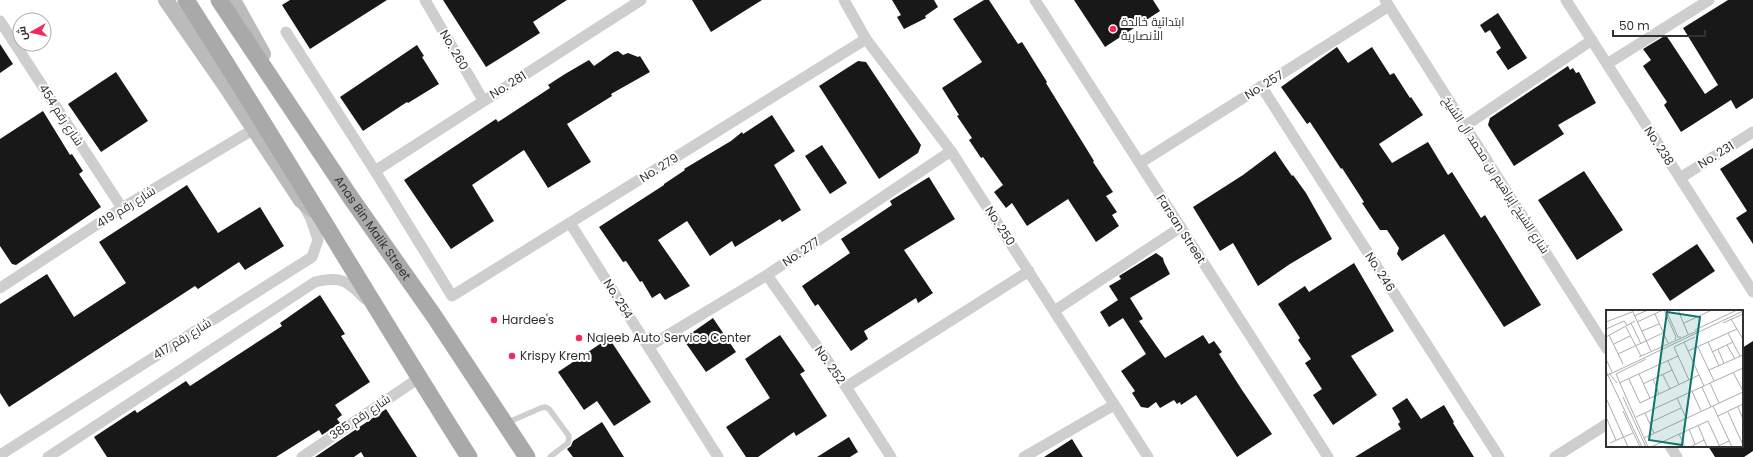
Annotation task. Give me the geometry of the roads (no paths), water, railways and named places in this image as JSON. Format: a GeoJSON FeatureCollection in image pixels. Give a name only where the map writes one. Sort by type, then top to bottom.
{"type":"FeatureCollection","features":[{"type":"Feature","properties":{"kind":"main road"},"geometry":{"type":"LineString","coordinates":[[166,0],[301,200],[325,223]]}},
{"type":"Feature","properties":{"kind":"main road"},"geometry":{"type":"LineString","coordinates":[[186,0],[469,457]]}},
{"type":"Feature","properties":{"kind":"main road","name":"Anas Bin Malik Street"},"geometry":{"type":"LineString","coordinates":[[219,0],[434,316],[527,457]]}},
{"type":"Feature","properties":{"kind":"main road"},"geometry":{"type":"LineString","coordinates":[[233,0],[303,125]]}},
{"type":"Feature","properties":{"kind":"street","name":"No. 260"},"geometry":{"type":"LineString","coordinates":[[425,0],[483,100]]}},
{"type":"Feature","properties":{"kind":"street","name":"No. 281"},"geometry":{"type":"LineString","coordinates":[[375,171],[483,100],[641,0]]}},
{"type":"Feature","properties":{"kind":"street","name":"No. 250"},"geometry":{"type":"LineString","coordinates":[[844,0],[866,39],[951,151],[1148,457]]}},
{"type":"Feature","properties":{"kind":"street","name":"Farsan Street"},"geometry":{"type":"LineString","coordinates":[[1035,0],[1328,457]]}},
{"type":"Feature","properties":{"kind":"street","name":"No. 238"},"geometry":{"type":"LineString","coordinates":[[1566,0],[1753,292]]}},
{"type":"Feature","properties":{"kind":"street"},"geometry":{"type":"LineString","coordinates":[[1607,64],[1709,0]]}},
{"type":"Feature","properties":{"kind":"street","name":"No. 257"},"geometry":{"type":"LineString","coordinates":[[1140,163],[1262,86],[1387,3]]}},
{"type":"Feature","properties":{"kind":"street","name":"شارع الشيخ إبراهيم بن محمد آل الشيخ"},"geometry":{"type":"LineString","coordinates":[[1387,3],[1606,347]]}},
{"type":"Feature","properties":{"kind":"street","name":"شارع رقم 454"},"geometry":{"type":"LineString","coordinates":[[0,21],[122,208]]}},
{"type":"Feature","properties":{"kind":"street"},"geometry":{"type":"LineString","coordinates":[[286,32],[375,171]]}},
{"type":"Feature","properties":{"kind":"street","name":"No. 279"},"geometry":{"type":"LineString","coordinates":[[375,171],[452,296],[866,39]]}},
{"type":"Feature","properties":{"kind":"street"},"geometry":{"type":"LineString","coordinates":[[1465,126],[1592,40]]}},
{"type":"Feature","properties":{"kind":"street","name":"No. 246"},"geometry":{"type":"LineString","coordinates":[[1262,86],[1499,457]]}},
{"type":"Feature","properties":{"kind":"street","name":"شارع رقم 419"},"geometry":{"type":"LineString","coordinates":[[1,285],[122,208],[254,129]]}},
{"type":"Feature","properties":{"kind":"street","name":"No. 231"},"geometry":{"type":"LineString","coordinates":[[1680,178],[1753,132]]}},
{"type":"Feature","properties":{"kind":"street","name":"No. 277"},"geometry":{"type":"LineString","coordinates":[[648,347],[767,275],[951,151]]}},
{"type":"Feature","properties":{"kind":"street","name":"شارع رقم 417"},"geometry":{"type":"LineString","coordinates":[[0,455],[312,256],[318,240],[311,219],[301,200]]}},
{"type":"Feature","properties":{"kind":"street","name":"No. 254"},"geometry":{"type":"LineString","coordinates":[[570,223],[718,457]]}},
{"type":"Feature","properties":{"kind":"street"},"geometry":{"type":"LineString","coordinates":[[1054,311],[1181,227]]}},
{"type":"Feature","properties":{"kind":"street"},"geometry":{"type":"LineString","coordinates":[[846,387],[1029,272]]}},
{"type":"Feature","properties":{"kind":"street","name":"No. 252"},"geometry":{"type":"LineString","coordinates":[[767,275],[846,387],[891,457]]}},
{"type":"Feature","properties":{"kind":"street","name":"شارع رقم 417"},"geometry":{"type":"LineString","coordinates":[[48,457],[315,282],[331,278],[350,284],[385,321]]}},
{"type":"Feature","properties":{"kind":"street","name":"شارع رقم 385"},"geometry":{"type":"LineString","coordinates":[[302,457],[419,378]]}},
{"type":"Feature","properties":{"kind":"street"},"geometry":{"type":"LineString","coordinates":[[1024,457],[1114,405]]}},
{"type":"Feature","properties":{"kind":"street"},"geometry":{"type":"LineString","coordinates":[[1555,457],[1606,425]]}},
{"type":"Feature","properties":{"kind":"street"},"geometry":{"type":"LineString","coordinates":[[1671,447],[1677,457]]}},
{"type":"Feature","properties":{"kind":"lane"},"geometry":{"type":"LineString","coordinates":[[504,423],[541,408],[545,407],[549,409],[570,439],[568,443],[550,457]]}},
{"type":"Feature","properties":{"kind":"place","name":"ابتدائية خالدة الأنصارية"},"geometry":{"type":"Point","coordinates":[1113,29]}},
{"type":"Feature","properties":{"kind":"place","name":"Hardee's"},"geometry":{"type":"Point","coordinates":[494,320]}},
{"type":"Feature","properties":{"kind":"place","name":"Najeeb Auto Service Center"},"geometry":{"type":"Point","coordinates":[579,338]}},
{"type":"Feature","properties":{"kind":"place","name":"Krispy Krem"},"geometry":{"type":"Point","coordinates":[512,356]}}]}
